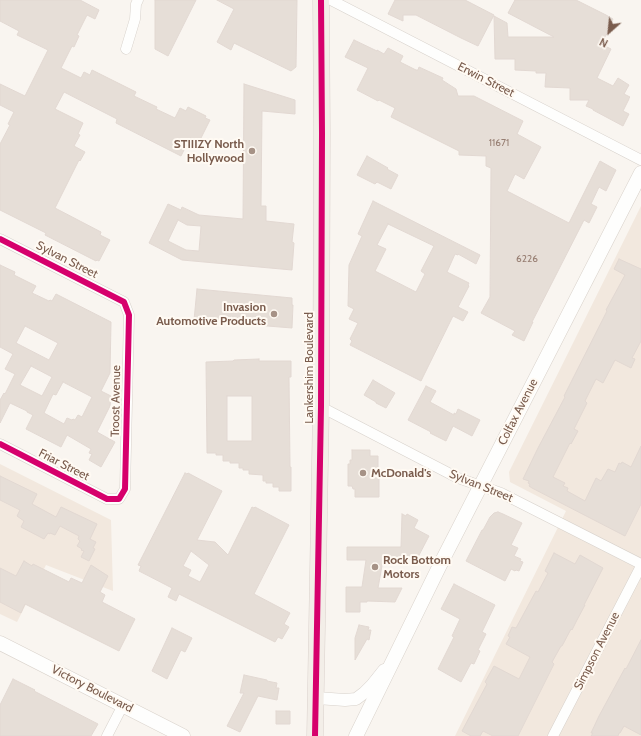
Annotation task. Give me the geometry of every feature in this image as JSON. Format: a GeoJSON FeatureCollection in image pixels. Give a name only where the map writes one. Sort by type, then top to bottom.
{"type":"FeatureCollection","features":[{"type":"Feature","properties":{"kind":"main road","name":"Lankershim Boulevard"},"geometry":{"type":"LineString","coordinates":[[316,736],[321,407],[321,0]]}},
{"type":"Feature","properties":{"kind":"main road","name":"Colfax Avenue"},"geometry":{"type":"LineString","coordinates":[[356,736],[442,561],[641,173]]}},
{"type":"Feature","properties":{"kind":"main road","name":"Victory Boulevard"},"geometry":{"type":"LineString","coordinates":[[0,643],[183,736]]}},
{"type":"Feature","properties":{"kind":"street"},"geometry":{"type":"LineString","coordinates":[[126,50],[135,19],[136,4],[138,0]]}},
{"type":"Feature","properties":{"kind":"street","name":"Erwin Street"},"geometry":{"type":"LineString","coordinates":[[331,0],[641,160]]}},
{"type":"Feature","properties":{"kind":"street","name":"Sylvan Street"},"geometry":{"type":"LineString","coordinates":[[0,239],[124,302]]}},
{"type":"Feature","properties":{"kind":"street","name":"Troost Avenue"},"geometry":{"type":"LineString","coordinates":[[119,499],[125,489],[129,315],[124,302]]}},
{"type":"Feature","properties":{"kind":"street","name":"Sylvan Street"},"geometry":{"type":"LineString","coordinates":[[321,407],[458,478],[501,493],[641,565]]}},
{"type":"Feature","properties":{"kind":"street","name":"Friar Street"},"geometry":{"type":"LineString","coordinates":[[0,444],[107,499],[119,499]]}},
{"type":"Feature","properties":{"kind":"street","name":"Simpson Avenue"},"geometry":{"type":"LineString","coordinates":[[553,736],[641,565]]}},
{"type":"Feature","properties":{"kind":"street","name":"Colfax Avenue"},"geometry":{"type":"LineString","coordinates":[[317,698],[345,700],[356,699],[372,686],[397,651]]}},
{"type":"Feature","properties":{"kind":"street"},"geometry":{"type":"LineString","coordinates":[[107,736],[123,705]]}},
{"type":"Feature","properties":{"kind":"shaded area"},"geometry":{"type":"Polygon","coordinates":[[[641,206],[641,736],[455,736],[566,511],[510,482],[509,472],[641,206]]]}},
{"type":"Feature","properties":{"kind":"shaded area"},"geometry":{"type":"Polygon","coordinates":[[[0,464],[111,520],[113,591],[46,565],[17,622],[0,614],[0,464]]]}},
{"type":"Feature","properties":{"kind":"building"},"geometry":{"type":"Polygon","coordinates":[[[0,0],[80,0],[99,10],[95,19],[87,15],[77,35],[79,36],[74,47],[72,46],[61,68],[81,78],[84,72],[90,75],[92,70],[136,92],[134,96],[175,118],[180,108],[186,111],[188,107],[206,116],[205,118],[210,120],[199,142],[190,138],[181,156],[116,123],[117,119],[64,92],[55,109],[83,123],[78,134],[80,135],[74,146],[85,152],[80,161],[79,160],[55,208],[101,232],[100,235],[110,240],[99,261],[96,261],[45,235],[46,233],[0,210],[0,144],[10,125],[8,124],[14,112],[0,105],[0,84],[25,96],[48,50],[17,35],[19,31],[0,21],[0,0]]]}},
{"type":"Feature","properties":{"kind":"building"},"geometry":{"type":"Polygon","coordinates":[[[155,0],[196,0],[168,56],[155,49],[155,0]]]}},
{"type":"Feature","properties":{"kind":"building"},"geometry":{"type":"Polygon","coordinates":[[[217,0],[297,0],[296,67],[291,71],[234,43],[231,50],[217,42],[234,9],[217,0]]]}},
{"type":"Feature","properties":{"kind":"building"},"geometry":{"type":"Polygon","coordinates":[[[395,0],[465,0],[494,15],[478,46],[416,15],[403,15],[403,21],[388,14],[395,0]]]}},
{"type":"Feature","properties":{"kind":"building"},"geometry":{"type":"Polygon","coordinates":[[[515,0],[576,0],[613,19],[612,24],[601,44],[611,49],[597,78],[613,86],[618,78],[629,85],[624,94],[630,97],[623,111],[629,114],[623,126],[586,106],[589,100],[570,100],[570,88],[545,87],[546,73],[515,70],[515,59],[495,59],[494,16],[507,23],[508,37],[554,37],[508,13],[515,0]]]}},
{"type":"Feature","properties":{"kind":"building"},"geometry":{"type":"Polygon","coordinates":[[[354,40],[384,54],[388,48],[403,56],[400,62],[416,70],[418,70],[419,67],[443,78],[442,80],[456,89],[458,96],[474,96],[523,121],[517,134],[541,147],[524,179],[515,174],[507,191],[569,223],[600,161],[616,170],[606,191],[599,187],[591,204],[597,207],[589,223],[584,220],[532,322],[524,341],[512,335],[515,331],[481,313],[490,297],[491,168],[486,166],[486,156],[459,155],[459,151],[391,117],[395,108],[357,90],[368,68],[345,57],[354,40]]]}},
{"type":"Feature","properties":{"kind":"building"},"geometry":{"type":"Polygon","coordinates":[[[244,84],[295,100],[295,114],[262,111],[261,206],[266,206],[266,221],[294,224],[292,242],[294,243],[292,270],[182,260],[149,243],[168,204],[181,210],[182,207],[199,215],[243,219],[244,84]],[[178,220],[168,241],[186,250],[199,251],[201,226],[187,225],[178,220]]]}},
{"type":"Feature","properties":{"kind":"building"},"geometry":{"type":"Polygon","coordinates":[[[367,156],[398,175],[391,189],[377,182],[375,184],[357,175],[367,156]]]}},
{"type":"Feature","properties":{"kind":"building"},"geometry":{"type":"Polygon","coordinates":[[[373,201],[480,255],[476,264],[458,254],[455,254],[447,272],[469,283],[469,286],[458,307],[468,312],[463,321],[453,316],[421,381],[350,345],[352,341],[350,339],[358,323],[349,319],[354,309],[348,306],[349,265],[362,236],[358,234],[373,201]],[[388,224],[377,245],[386,249],[375,271],[416,292],[425,274],[421,271],[434,246],[388,224]]]}},
{"type":"Feature","properties":{"kind":"building"},"geometry":{"type":"Polygon","coordinates":[[[619,259],[641,269],[641,341],[632,358],[635,359],[631,368],[615,360],[603,383],[596,379],[585,401],[587,403],[574,429],[578,431],[571,444],[570,443],[553,477],[565,483],[563,486],[568,488],[567,491],[585,501],[596,478],[601,481],[608,469],[615,472],[619,463],[621,464],[622,462],[631,467],[641,446],[641,504],[625,536],[532,488],[529,486],[529,481],[523,479],[565,397],[564,396],[607,311],[606,310],[625,275],[614,269],[619,259]]]}},
{"type":"Feature","properties":{"kind":"building"},"geometry":{"type":"Polygon","coordinates":[[[0,265],[15,272],[14,275],[36,286],[32,293],[49,301],[52,301],[56,294],[111,322],[110,373],[101,391],[111,396],[110,406],[97,432],[115,442],[101,467],[89,460],[92,454],[89,453],[91,449],[67,435],[61,447],[26,429],[33,415],[10,403],[0,423],[0,400],[4,393],[5,394],[15,374],[5,369],[13,354],[0,347],[0,265]],[[25,326],[16,343],[49,360],[58,343],[25,326]],[[31,366],[20,385],[42,396],[52,377],[31,366]],[[63,382],[56,395],[53,394],[44,413],[64,424],[67,418],[75,420],[78,415],[82,417],[92,397],[63,382]]]}},
{"type":"Feature","properties":{"kind":"building"},"geometry":{"type":"Polygon","coordinates":[[[197,289],[292,298],[292,328],[194,320],[197,289]]]}},
{"type":"Feature","properties":{"kind":"building"},"geometry":{"type":"Polygon","coordinates":[[[259,359],[259,361],[291,361],[291,377],[289,377],[291,491],[279,491],[279,487],[273,487],[273,483],[266,483],[266,481],[263,481],[263,475],[249,474],[249,470],[239,468],[239,463],[223,461],[223,455],[207,453],[206,362],[259,359]],[[227,396],[227,441],[252,441],[252,396],[227,396]]]}},
{"type":"Feature","properties":{"kind":"building"},"geometry":{"type":"Polygon","coordinates":[[[373,380],[395,393],[386,408],[364,395],[373,380]]]}},
{"type":"Feature","properties":{"kind":"building"},"geometry":{"type":"Polygon","coordinates":[[[426,386],[436,391],[430,402],[454,415],[458,409],[480,420],[472,436],[453,426],[446,441],[408,420],[426,386]]]}},
{"type":"Feature","properties":{"kind":"building","name":"McDonald's"},"geometry":{"type":"Polygon","coordinates":[[[352,450],[370,450],[370,456],[378,456],[379,497],[355,497],[355,489],[353,489],[352,486],[348,486],[348,464],[350,464],[350,460],[352,460],[352,450]]]}},
{"type":"Feature","properties":{"kind":"building"},"geometry":{"type":"Polygon","coordinates":[[[185,473],[188,473],[222,491],[197,540],[215,542],[228,555],[252,507],[255,507],[289,525],[254,594],[290,613],[284,624],[289,627],[282,639],[278,637],[275,642],[179,594],[176,601],[168,597],[172,588],[139,571],[141,566],[138,565],[185,473]],[[191,551],[183,566],[191,570],[188,576],[200,582],[209,565],[191,551]]]}},
{"type":"Feature","properties":{"kind":"building"},"geometry":{"type":"Polygon","coordinates":[[[0,476],[37,494],[32,504],[56,517],[61,507],[97,524],[90,539],[96,542],[93,548],[95,549],[89,561],[81,557],[84,551],[77,546],[80,541],[78,539],[79,536],[60,526],[55,535],[48,533],[44,539],[21,527],[24,521],[17,516],[20,510],[0,500],[0,476]]]}},
{"type":"Feature","properties":{"kind":"building"},"geometry":{"type":"Polygon","coordinates":[[[498,512],[522,523],[511,545],[518,548],[514,556],[521,559],[520,561],[523,562],[519,571],[511,569],[505,581],[466,561],[490,517],[494,513],[498,512]]]}},
{"type":"Feature","properties":{"kind":"building"},"geometry":{"type":"Polygon","coordinates":[[[402,514],[406,516],[407,514],[418,520],[414,528],[429,536],[417,559],[383,560],[378,588],[402,588],[395,602],[360,602],[360,612],[346,612],[346,587],[362,587],[366,560],[347,560],[347,547],[401,547],[402,514]]]}},
{"type":"Feature","properties":{"kind":"building"},"geometry":{"type":"Polygon","coordinates":[[[554,553],[575,564],[580,555],[603,568],[572,630],[571,629],[552,662],[554,664],[518,736],[493,736],[483,731],[480,736],[471,736],[462,731],[487,684],[485,682],[494,666],[519,679],[530,657],[506,644],[510,637],[508,636],[512,627],[516,628],[536,591],[538,592],[548,573],[545,571],[554,553]]]}},
{"type":"Feature","properties":{"kind":"building"},"geometry":{"type":"Polygon","coordinates":[[[24,561],[69,582],[71,578],[82,583],[91,565],[108,576],[100,592],[105,595],[102,602],[135,619],[119,651],[25,604],[21,613],[0,602],[0,568],[16,576],[24,561]]]}},
{"type":"Feature","properties":{"kind":"building"},"geometry":{"type":"Polygon","coordinates":[[[454,584],[495,605],[482,632],[486,634],[478,650],[480,651],[474,664],[471,663],[461,682],[438,669],[454,637],[452,636],[460,619],[441,609],[454,584]]]}},
{"type":"Feature","properties":{"kind":"building"},"geometry":{"type":"Polygon","coordinates":[[[359,625],[369,627],[368,630],[371,630],[369,640],[367,639],[355,660],[355,638],[359,625]]]}},
{"type":"Feature","properties":{"kind":"building"},"geometry":{"type":"Polygon","coordinates":[[[172,628],[192,638],[185,652],[181,650],[167,679],[152,671],[172,628]]]}},
{"type":"Feature","properties":{"kind":"building"},"geometry":{"type":"Polygon","coordinates":[[[641,640],[641,735],[624,726],[618,736],[591,736],[599,716],[641,640]]]}},
{"type":"Feature","properties":{"kind":"building"},"geometry":{"type":"Polygon","coordinates":[[[244,675],[277,683],[276,688],[279,688],[277,700],[258,696],[240,732],[227,726],[244,693],[240,693],[244,675]]]}},
{"type":"Feature","properties":{"kind":"building"},"geometry":{"type":"Polygon","coordinates":[[[13,679],[98,724],[91,736],[0,736],[0,705],[13,679]]]}},
{"type":"Feature","properties":{"kind":"building"},"geometry":{"type":"Polygon","coordinates":[[[276,711],[290,711],[290,724],[276,724],[276,711]]]}},
{"type":"Feature","properties":{"kind":"cycle path"},"geometry":{"type":"LineString","coordinates":[[315,736],[321,407],[321,0]]}},
{"type":"Feature","properties":{"kind":"cycle path"},"geometry":{"type":"LineString","coordinates":[[0,239],[124,302],[129,315],[125,489],[119,499],[107,499],[0,444]]}},
{"type":"Feature","properties":{"kind":"place","name":"STIIIZY North Hollywood"},"geometry":{"type":"Point","coordinates":[252,151]}},
{"type":"Feature","properties":{"kind":"place","name":"Invasion Automotive Products"},"geometry":{"type":"Point","coordinates":[274,314]}},
{"type":"Feature","properties":{"kind":"place","name":"McDonald's"},"geometry":{"type":"Point","coordinates":[363,473]}},
{"type":"Feature","properties":{"kind":"place","name":"Rock Bottom Motors"},"geometry":{"type":"Point","coordinates":[375,567]}}]}
